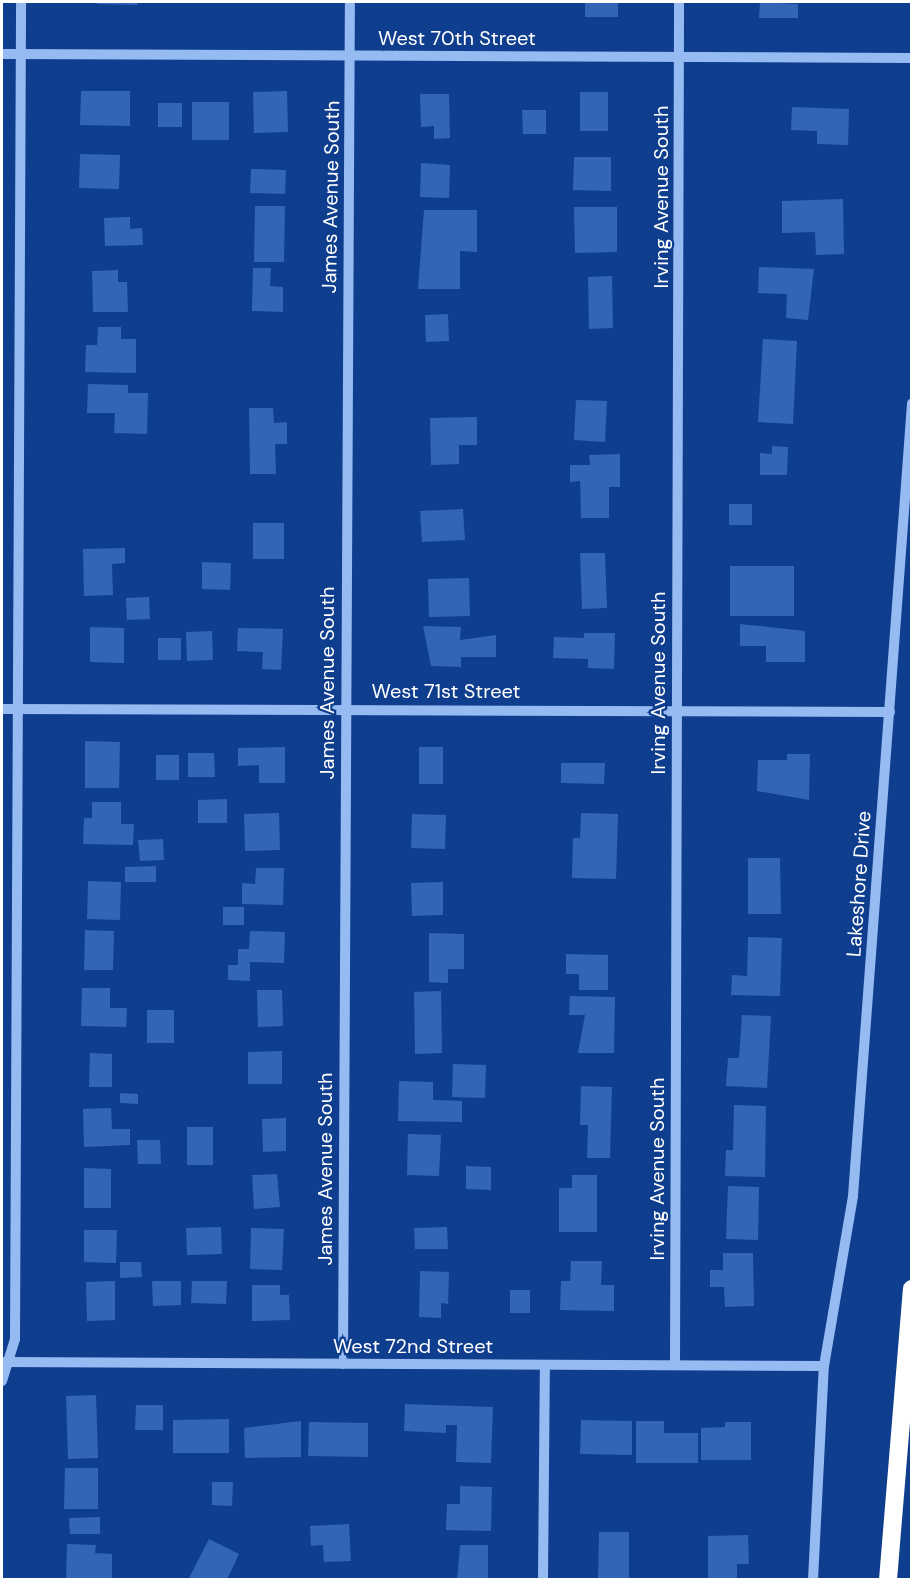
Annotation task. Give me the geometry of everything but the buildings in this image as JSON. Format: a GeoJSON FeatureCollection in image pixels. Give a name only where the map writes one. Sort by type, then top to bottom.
{"type":"FeatureCollection","features":[{"type":"Feature","properties":{"kind":"highway"},"geometry":{"type":"LineString","coordinates":[[888,1580],[912,1288]]}},
{"type":"Feature","properties":{"kind":"street"},"geometry":{"type":"LineString","coordinates":[[2,1381],[5,1362],[15,1339],[21,2]]}},
{"type":"Feature","properties":{"kind":"street","name":"James Avenue South"},"geometry":{"type":"LineString","coordinates":[[343,1364],[344,708],[350,2]]}},
{"type":"Feature","properties":{"kind":"street","name":"Irving Avenue South"},"geometry":{"type":"LineString","coordinates":[[675,1365],[679,2]]}},
{"type":"Feature","properties":{"kind":"street","name":"West 70th Street"},"geometry":{"type":"LineString","coordinates":[[2,54],[912,58]]}},
{"type":"Feature","properties":{"kind":"street","name":"Lakeshore Drive"},"geometry":{"type":"LineString","coordinates":[[813,1580],[824,1366],[853,1196],[912,403]]}},
{"type":"Feature","properties":{"kind":"street","name":"West 71st Street"},"geometry":{"type":"LineString","coordinates":[[2,709],[19,711],[344,708],[890,712]]}},
{"type":"Feature","properties":{"kind":"street","name":"West 72nd Street"},"geometry":{"type":"LineString","coordinates":[[5,1362],[824,1366]]}},
{"type":"Feature","properties":{"kind":"street"},"geometry":{"type":"LineString","coordinates":[[543,1580],[545,1365]]}}]}
